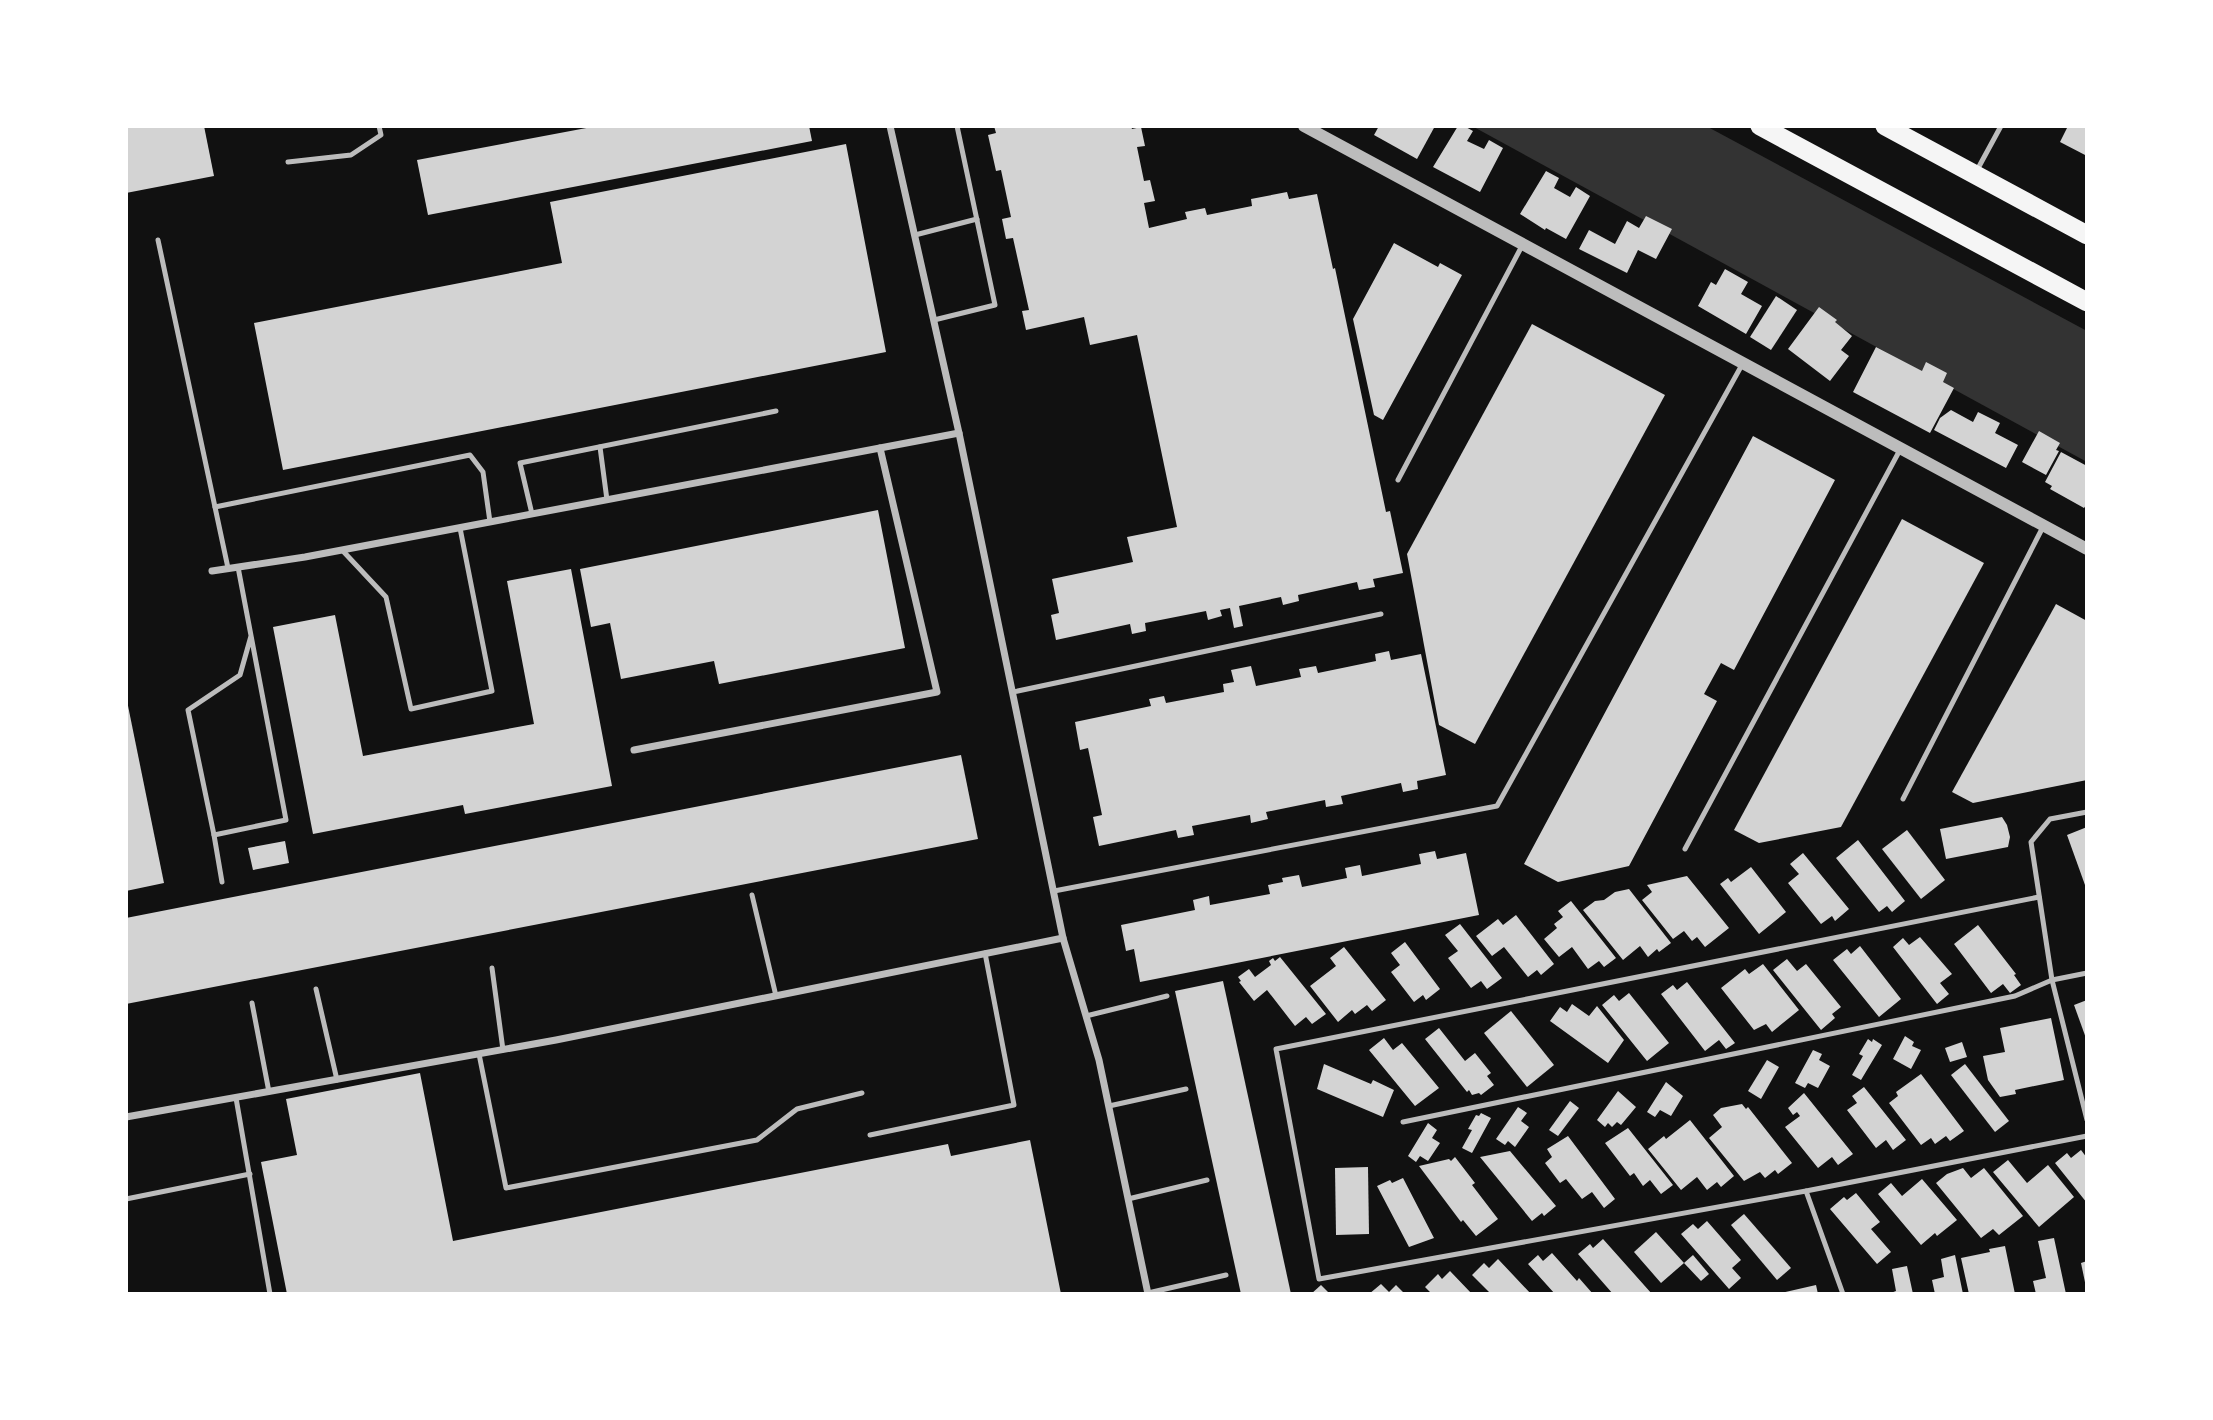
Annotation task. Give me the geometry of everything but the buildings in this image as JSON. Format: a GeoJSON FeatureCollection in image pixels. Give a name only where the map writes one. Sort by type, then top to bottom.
{"type":"FeatureCollection","features":[{"type":"Feature","properties":{"kind":"highway"},"geometry":{"type":"LineString","coordinates":[[1760,126],[2087,302]]}},
{"type":"Feature","properties":{"kind":"highway"},"geometry":{"type":"LineString","coordinates":[[1885,126],[2087,235]]}},
{"type":"Feature","properties":{"kind":"street"},"geometry":{"type":"LineString","coordinates":[[890,126],[959,433],[1063,938],[1109,1106],[1148,1293]]}},
{"type":"Feature","properties":{"kind":"street"},"geometry":{"type":"LineString","coordinates":[[1304,126],[2087,549]]}},
{"type":"Feature","properties":{"kind":"street"},"geometry":{"type":"LineString","coordinates":[[212,571],[342,550],[959,433]]}},
{"type":"Feature","properties":{"kind":"street"},"geometry":{"type":"LineString","coordinates":[[634,750],[937,692],[880,448]]}},
{"type":"Feature","properties":{"kind":"street"},"geometry":{"type":"LineString","coordinates":[[126,1117],[503,1050],[1063,938]]}},
{"type":"Feature","properties":{"kind":"lane"},"geometry":{"type":"LineString","coordinates":[[288,162],[351,155],[381,135],[379,126]]}},
{"type":"Feature","properties":{"kind":"lane"},"geometry":{"type":"LineString","coordinates":[[934,320],[995,305],[957,126]]}},
{"type":"Feature","properties":{"kind":"lane"},"geometry":{"type":"LineString","coordinates":[[1974,174],[2001,126]]}},
{"type":"Feature","properties":{"kind":"lane"},"geometry":{"type":"LineString","coordinates":[[915,235],[977,219]]}},
{"type":"Feature","properties":{"kind":"lane"},"geometry":{"type":"LineString","coordinates":[[158,240],[228,568]]}},
{"type":"Feature","properties":{"kind":"lane"},"geometry":{"type":"LineString","coordinates":[[1398,480],[1523,244]]}},
{"type":"Feature","properties":{"kind":"lane"},"geometry":{"type":"LineString","coordinates":[[1054,891],[1497,806],[1743,363]]}},
{"type":"Feature","properties":{"kind":"lane"},"geometry":{"type":"LineString","coordinates":[[532,514],[520,463],[776,411]]}},
{"type":"Feature","properties":{"kind":"lane"},"geometry":{"type":"LineString","coordinates":[[600,447],[607,500]]}},
{"type":"Feature","properties":{"kind":"lane"},"geometry":{"type":"LineString","coordinates":[[1685,849],[1901,448]]}},
{"type":"Feature","properties":{"kind":"lane"},"geometry":{"type":"LineString","coordinates":[[215,508],[471,455],[483,472],[490,522]]}},
{"type":"Feature","properties":{"kind":"lane"},"geometry":{"type":"LineString","coordinates":[[1903,799],[2044,525]]}},
{"type":"Feature","properties":{"kind":"lane"},"geometry":{"type":"LineString","coordinates":[[342,550],[386,597],[411,709],[492,691],[460,528]]}},
{"type":"Feature","properties":{"kind":"lane"},"geometry":{"type":"LineString","coordinates":[[214,835],[286,820],[238,567]]}},
{"type":"Feature","properties":{"kind":"lane"},"geometry":{"type":"LineString","coordinates":[[1013,692],[1381,614]]}},
{"type":"Feature","properties":{"kind":"lane"},"geometry":{"type":"LineString","coordinates":[[222,882],[188,710],[240,675],[251,636]]}},
{"type":"Feature","properties":{"kind":"lane"},"geometry":{"type":"LineString","coordinates":[[2087,812],[2050,819],[2031,842],[2052,980],[2087,1120]]}},
{"type":"Feature","properties":{"kind":"lane"},"geometry":{"type":"LineString","coordinates":[[752,895],[776,996]]}},
{"type":"Feature","properties":{"kind":"lane"},"geometry":{"type":"LineString","coordinates":[[2039,897],[1276,1049],[1319,1279],[1805,1191],[2087,1136]]}},
{"type":"Feature","properties":{"kind":"lane"},"geometry":{"type":"LineString","coordinates":[[870,1135],[1014,1105],[985,953]]}},
{"type":"Feature","properties":{"kind":"lane"},"geometry":{"type":"LineString","coordinates":[[492,968],[503,1050]]}},
{"type":"Feature","properties":{"kind":"lane"},"geometry":{"type":"LineString","coordinates":[[1403,1122],[2015,996],[2052,980],[2087,973]]}},
{"type":"Feature","properties":{"kind":"lane"},"geometry":{"type":"LineString","coordinates":[[316,989],[337,1080]]}},
{"type":"Feature","properties":{"kind":"lane"},"geometry":{"type":"LineString","coordinates":[[1086,1016],[1167,996]]}},
{"type":"Feature","properties":{"kind":"lane"},"geometry":{"type":"LineString","coordinates":[[251,1003],[269,1092]]}},
{"type":"Feature","properties":{"kind":"lane"},"geometry":{"type":"LineString","coordinates":[[479,1054],[506,1188],[757,1140],[797,1109],[862,1093]]}},
{"type":"Feature","properties":{"kind":"lane"},"geometry":{"type":"LineString","coordinates":[[1109,1106],[1186,1089]]}},
{"type":"Feature","properties":{"kind":"lane"},"geometry":{"type":"LineString","coordinates":[[236,1098],[270,1294]]}},
{"type":"Feature","properties":{"kind":"lane"},"geometry":{"type":"LineString","coordinates":[[126,1199],[250,1174]]}},
{"type":"Feature","properties":{"kind":"lane"},"geometry":{"type":"LineString","coordinates":[[1128,1199],[1207,1180]]}},
{"type":"Feature","properties":{"kind":"lane"},"geometry":{"type":"LineString","coordinates":[[1805,1191],[1843,1294]]}},
{"type":"Feature","properties":{"kind":"lane"},"geometry":{"type":"LineString","coordinates":[[1148,1293],[1226,1275]]}},
{"type":"Feature","properties":{"kind":"shaded area"},"geometry":{"type":"Polygon","coordinates":[[[1472,126],[1706,126],[2087,331],[2087,462],[1472,126]]]}}]}
